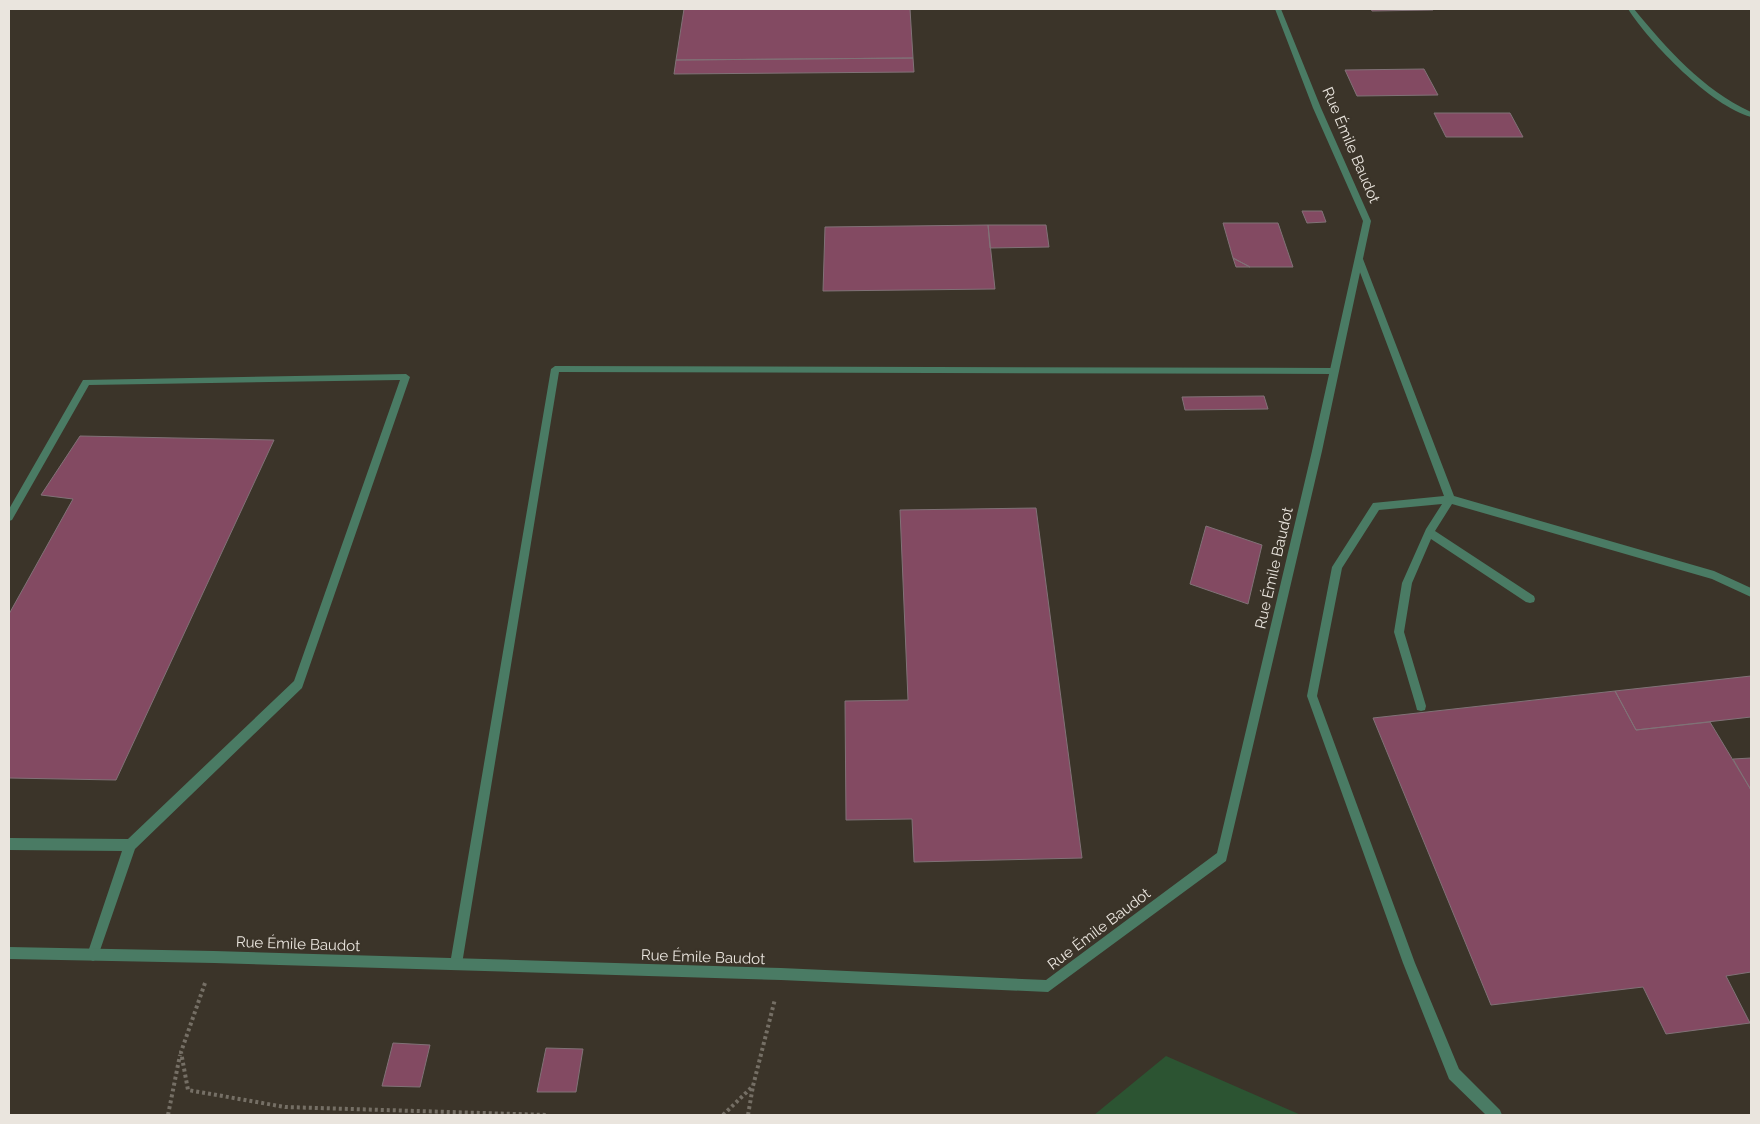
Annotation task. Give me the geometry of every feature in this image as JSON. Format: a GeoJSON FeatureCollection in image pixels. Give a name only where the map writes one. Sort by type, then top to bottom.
{"type":"FeatureCollection","features":[{"type":"Feature","properties":{"kind":"street","name":"Rue Émile Baudot"},"geometry":{"type":"LineString","coordinates":[[9,953],[214,957],[781,974],[1048,986],[1222,856],[1335,371],[1367,221],[1317,108],[1278,9]]}},
{"type":"Feature","properties":{"kind":"street"},"geometry":{"type":"LineString","coordinates":[[1631,9],[1678,65],[1732,107],[1751,115]]}},
{"type":"Feature","properties":{"kind":"street"},"geometry":{"type":"LineString","coordinates":[[1359,259],[1450,499]]}},
{"type":"Feature","properties":{"kind":"street"},"geometry":{"type":"LineString","coordinates":[[456,964],[555,368],[1335,371]]}},
{"type":"Feature","properties":{"kind":"street"},"geometry":{"type":"LineString","coordinates":[[9,516],[86,382],[406,377],[298,684],[130,844],[93,955]]}},
{"type":"Feature","properties":{"kind":"street"},"geometry":{"type":"LineString","coordinates":[[1422,706],[1399,632],[1407,583],[1429,532],[1450,499]]}},
{"type":"Feature","properties":{"kind":"street"},"geometry":{"type":"LineString","coordinates":[[1495,1115],[1454,1074],[1409,963],[1312,696],[1337,567],[1376,506],[1450,499],[1714,575],[1751,593]]}},
{"type":"Feature","properties":{"kind":"street"},"geometry":{"type":"LineString","coordinates":[[1429,532],[1530,599]]}},
{"type":"Feature","properties":{"kind":"street"},"geometry":{"type":"LineString","coordinates":[[9,844],[130,844]]}},
{"type":"Feature","properties":{"kind":"path"},"geometry":{"type":"LineString","coordinates":[[168,1115],[181,1052],[214,957]]}},
{"type":"Feature","properties":{"kind":"path"},"geometry":{"type":"LineString","coordinates":[[748,1115],[753,1086],[781,974]]}},
{"type":"Feature","properties":{"kind":"path"},"geometry":{"type":"LineString","coordinates":[[181,1052],[188,1090],[276,1106],[548,1115]]}},
{"type":"Feature","properties":{"kind":"path"},"geometry":{"type":"LineString","coordinates":[[723,1115],[753,1086]]}},
{"type":"Feature","properties":{"kind":"green space"},"geometry":{"type":"Polygon","coordinates":[[[1166,1056],[1301,1115],[1094,1115],[1166,1056]]]}},
{"type":"Feature","properties":{"kind":"building"},"geometry":{"type":"Polygon","coordinates":[[[684,9],[910,9],[913,58],[676,60],[684,9]]]}},
{"type":"Feature","properties":{"kind":"building"},"geometry":{"type":"Polygon","coordinates":[[[1371,9],[1432,9],[1433,10],[1372,11],[1371,9]]]}},
{"type":"Feature","properties":{"kind":"building"},"geometry":{"type":"Polygon","coordinates":[[[913,58],[914,72],[674,74],[676,60],[913,58]]]}},
{"type":"Feature","properties":{"kind":"building"},"geometry":{"type":"Polygon","coordinates":[[[1424,69],[1438,95],[1357,96],[1345,70],[1424,69]]]}},
{"type":"Feature","properties":{"kind":"building"},"geometry":{"type":"Polygon","coordinates":[[[1434,113],[1510,113],[1523,137],[1446,137],[1434,113]]]}},
{"type":"Feature","properties":{"kind":"building"},"geometry":{"type":"Polygon","coordinates":[[[1302,211],[1322,211],[1326,222],[1307,223],[1302,211]]]}},
{"type":"Feature","properties":{"kind":"building"},"geometry":{"type":"Polygon","coordinates":[[[1223,223],[1278,223],[1293,267],[1250,267],[1233,258],[1223,223]]]}},
{"type":"Feature","properties":{"kind":"building"},"geometry":{"type":"Polygon","coordinates":[[[988,225],[1046,225],[1049,247],[990,248],[988,225]]]}},
{"type":"Feature","properties":{"kind":"building"},"geometry":{"type":"Polygon","coordinates":[[[988,225],[995,289],[823,291],[825,227],[988,225]]]}},
{"type":"Feature","properties":{"kind":"building"},"geometry":{"type":"Polygon","coordinates":[[[1233,258],[1250,267],[1236,267],[1233,258]]]}},
{"type":"Feature","properties":{"kind":"building"},"geometry":{"type":"Polygon","coordinates":[[[1264,396],[1268,409],[1185,410],[1182,397],[1264,396]]]}},
{"type":"Feature","properties":{"kind":"building"},"geometry":{"type":"Polygon","coordinates":[[[80,436],[274,440],[116,780],[9,778],[9,614],[73,499],[41,495],[80,436]]]}},
{"type":"Feature","properties":{"kind":"building"},"geometry":{"type":"Polygon","coordinates":[[[1036,508],[1082,858],[914,862],[912,819],[846,820],[845,701],[908,700],[900,510],[1036,508]]]}},
{"type":"Feature","properties":{"kind":"building"},"geometry":{"type":"Polygon","coordinates":[[[1206,526],[1262,545],[1248,604],[1190,584],[1206,526]]]}},
{"type":"Feature","properties":{"kind":"building"},"geometry":{"type":"Polygon","coordinates":[[[1751,676],[1751,717],[1636,730],[1615,691],[1751,676]]]}},
{"type":"Feature","properties":{"kind":"building"},"geometry":{"type":"Polygon","coordinates":[[[1615,691],[1636,730],[1710,722],[1751,790],[1751,972],[1726,976],[1750,1023],[1666,1034],[1643,987],[1491,1005],[1373,718],[1615,691]]]}},
{"type":"Feature","properties":{"kind":"building"},"geometry":{"type":"Polygon","coordinates":[[[1751,758],[1751,790],[1733,759],[1751,758]]]}},
{"type":"Feature","properties":{"kind":"building"},"geometry":{"type":"Polygon","coordinates":[[[393,1043],[430,1045],[420,1087],[382,1086],[393,1043]]]}},
{"type":"Feature","properties":{"kind":"building"},"geometry":{"type":"Polygon","coordinates":[[[546,1048],[583,1049],[576,1092],[537,1092],[546,1048]]]}}]}
